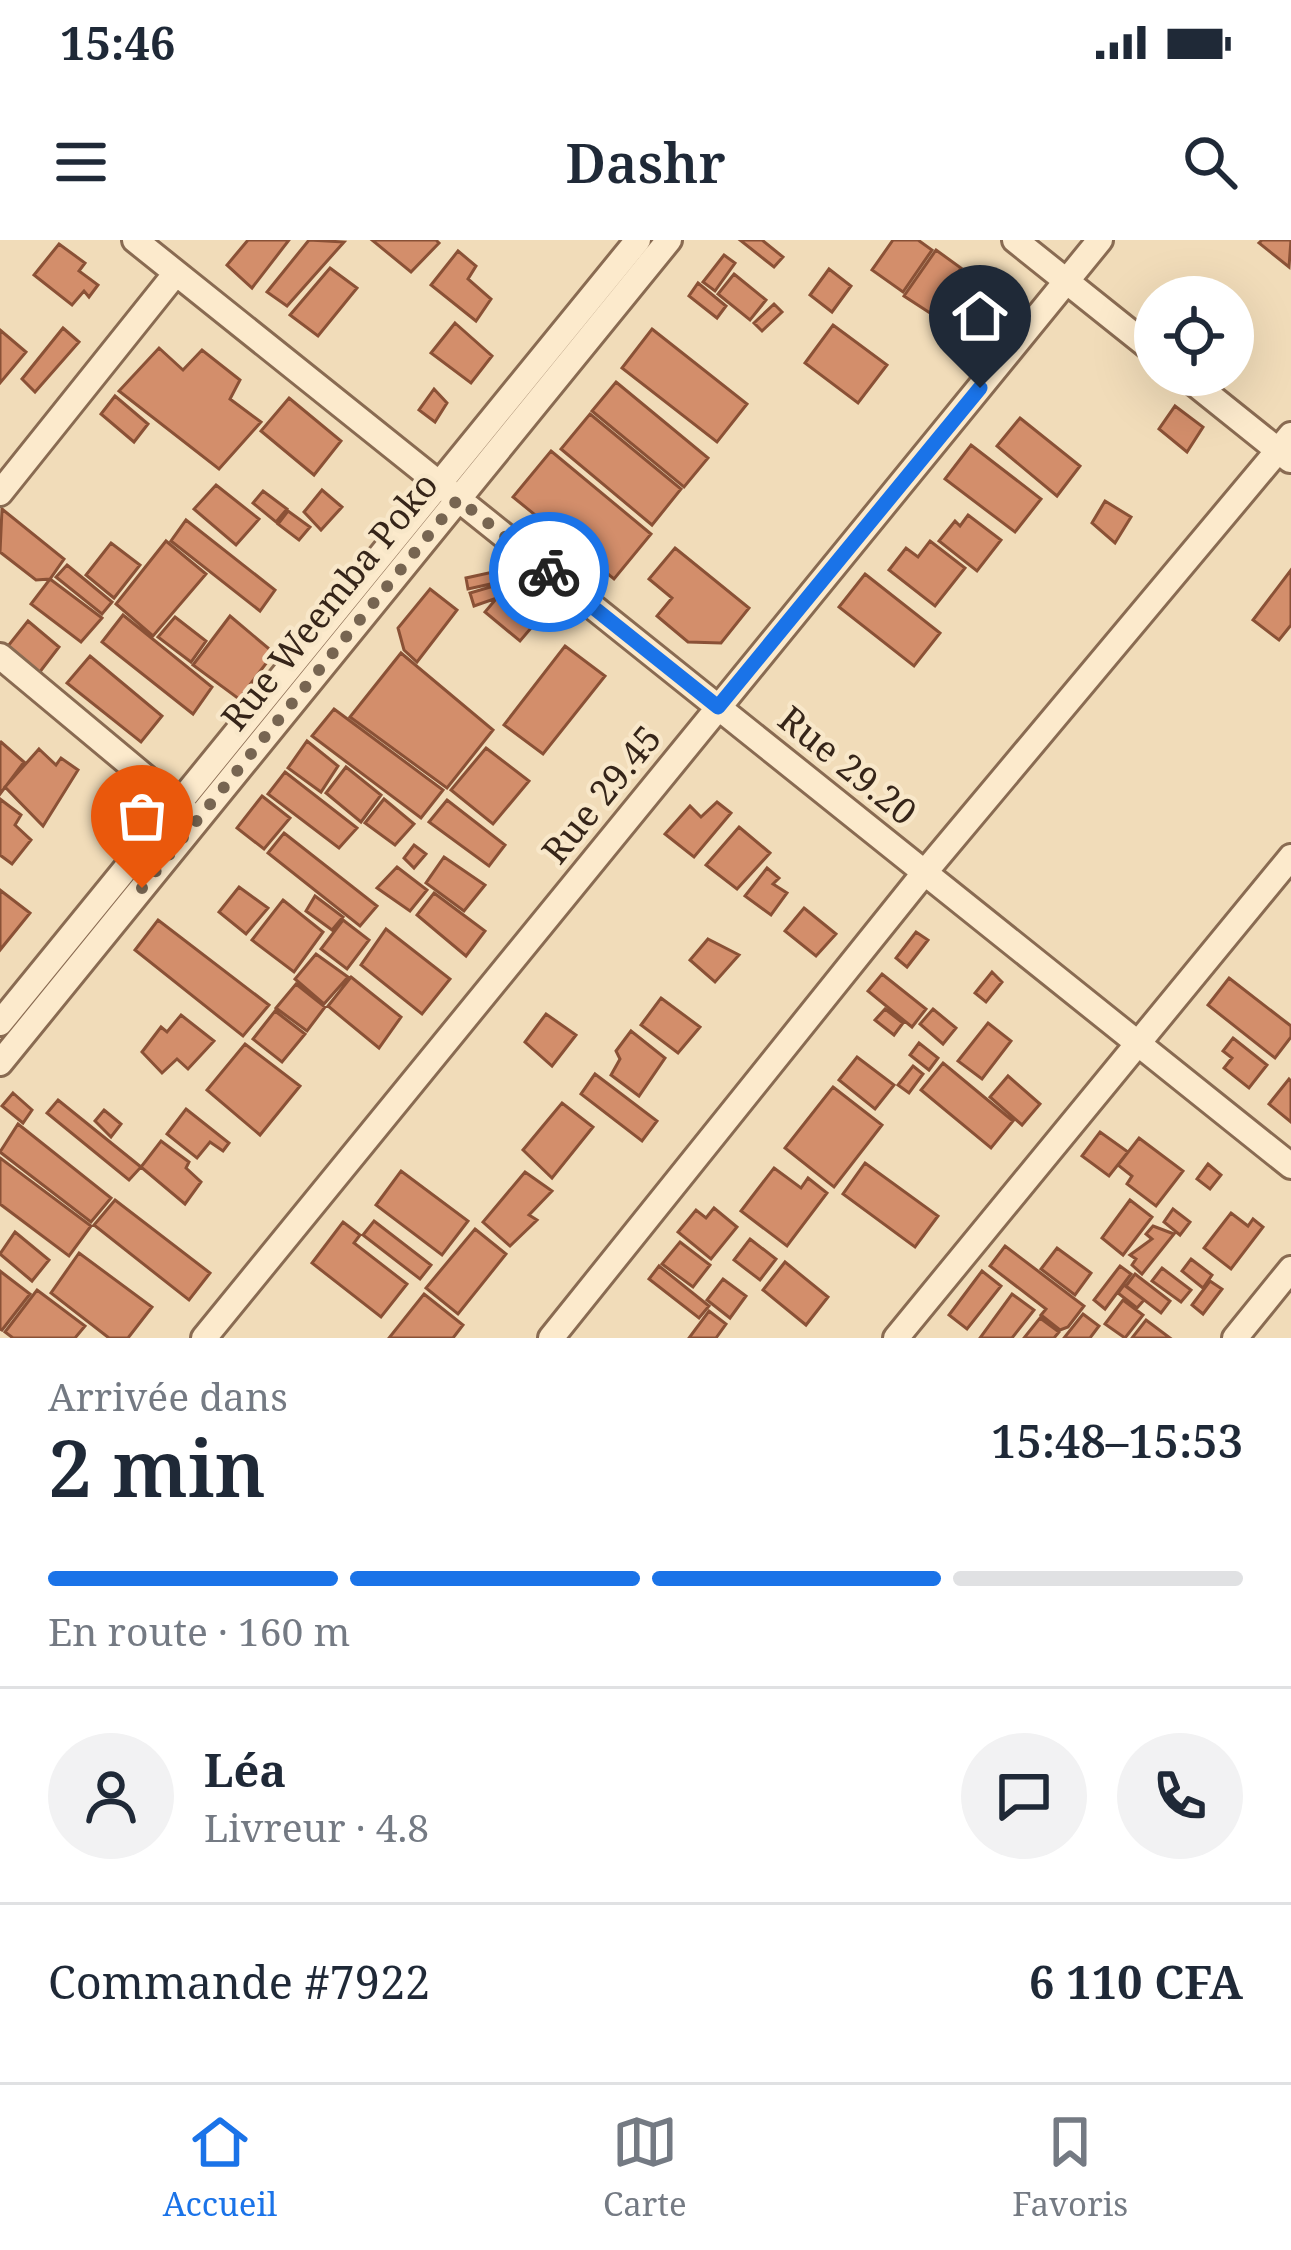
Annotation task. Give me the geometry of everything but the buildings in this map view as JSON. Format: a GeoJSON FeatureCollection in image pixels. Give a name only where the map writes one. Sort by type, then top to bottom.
{"type":"FeatureCollection","features":[{"type":"Feature","properties":{"kind":"street","name":"Rue 29.20"},"geometry":{"type":"LineString","coordinates":[[135,240],[1291,1166]]}},
{"type":"Feature","properties":{"kind":"street","name":"Rue Weemba Poko"},"geometry":{"type":"LineString","coordinates":[[1,1058],[188,812],[449,491],[630,251],[669,240]]}},
{"type":"Feature","properties":{"kind":"street"},"geometry":{"type":"LineString","coordinates":[[1015,240],[1134,335]]}},
{"type":"Feature","properties":{"kind":"street","name":"Rue 29.45"},"geometry":{"type":"LineString","coordinates":[[204,1338],[1100,240]]}},
{"type":"Feature","properties":{"kind":"street"},"geometry":{"type":"LineString","coordinates":[[0,493],[176,273]]}},
{"type":"Feature","properties":{"kind":"street"},"geometry":{"type":"LineString","coordinates":[[550,1338],[926,872],[1287,449],[1213,396]]}},
{"type":"Feature","properties":{"kind":"street"},"geometry":{"type":"LineString","coordinates":[[0,656],[188,812]]}},
{"type":"Feature","properties":{"kind":"street","name":"Rue Weemba Poko"},"geometry":{"type":"LineString","coordinates":[[0,1023],[188,812]]}},
{"type":"Feature","properties":{"kind":"street"},"geometry":{"type":"LineString","coordinates":[[896,1338],[1291,857]]}},
{"type":"Feature","properties":{"kind":"street"},"geometry":{"type":"LineString","coordinates":[[1235,1338],[1291,1269]]}},
{"type":"Feature","properties":{"kind":"way so far"},"geometry":{"type":"LineString","coordinates":[[142,888],[458,499],[549,572]]}},
{"type":"Feature","properties":{"kind":"route"},"geometry":{"type":"LineString","coordinates":[[549,572],[718,707],[980,388]]}}]}
